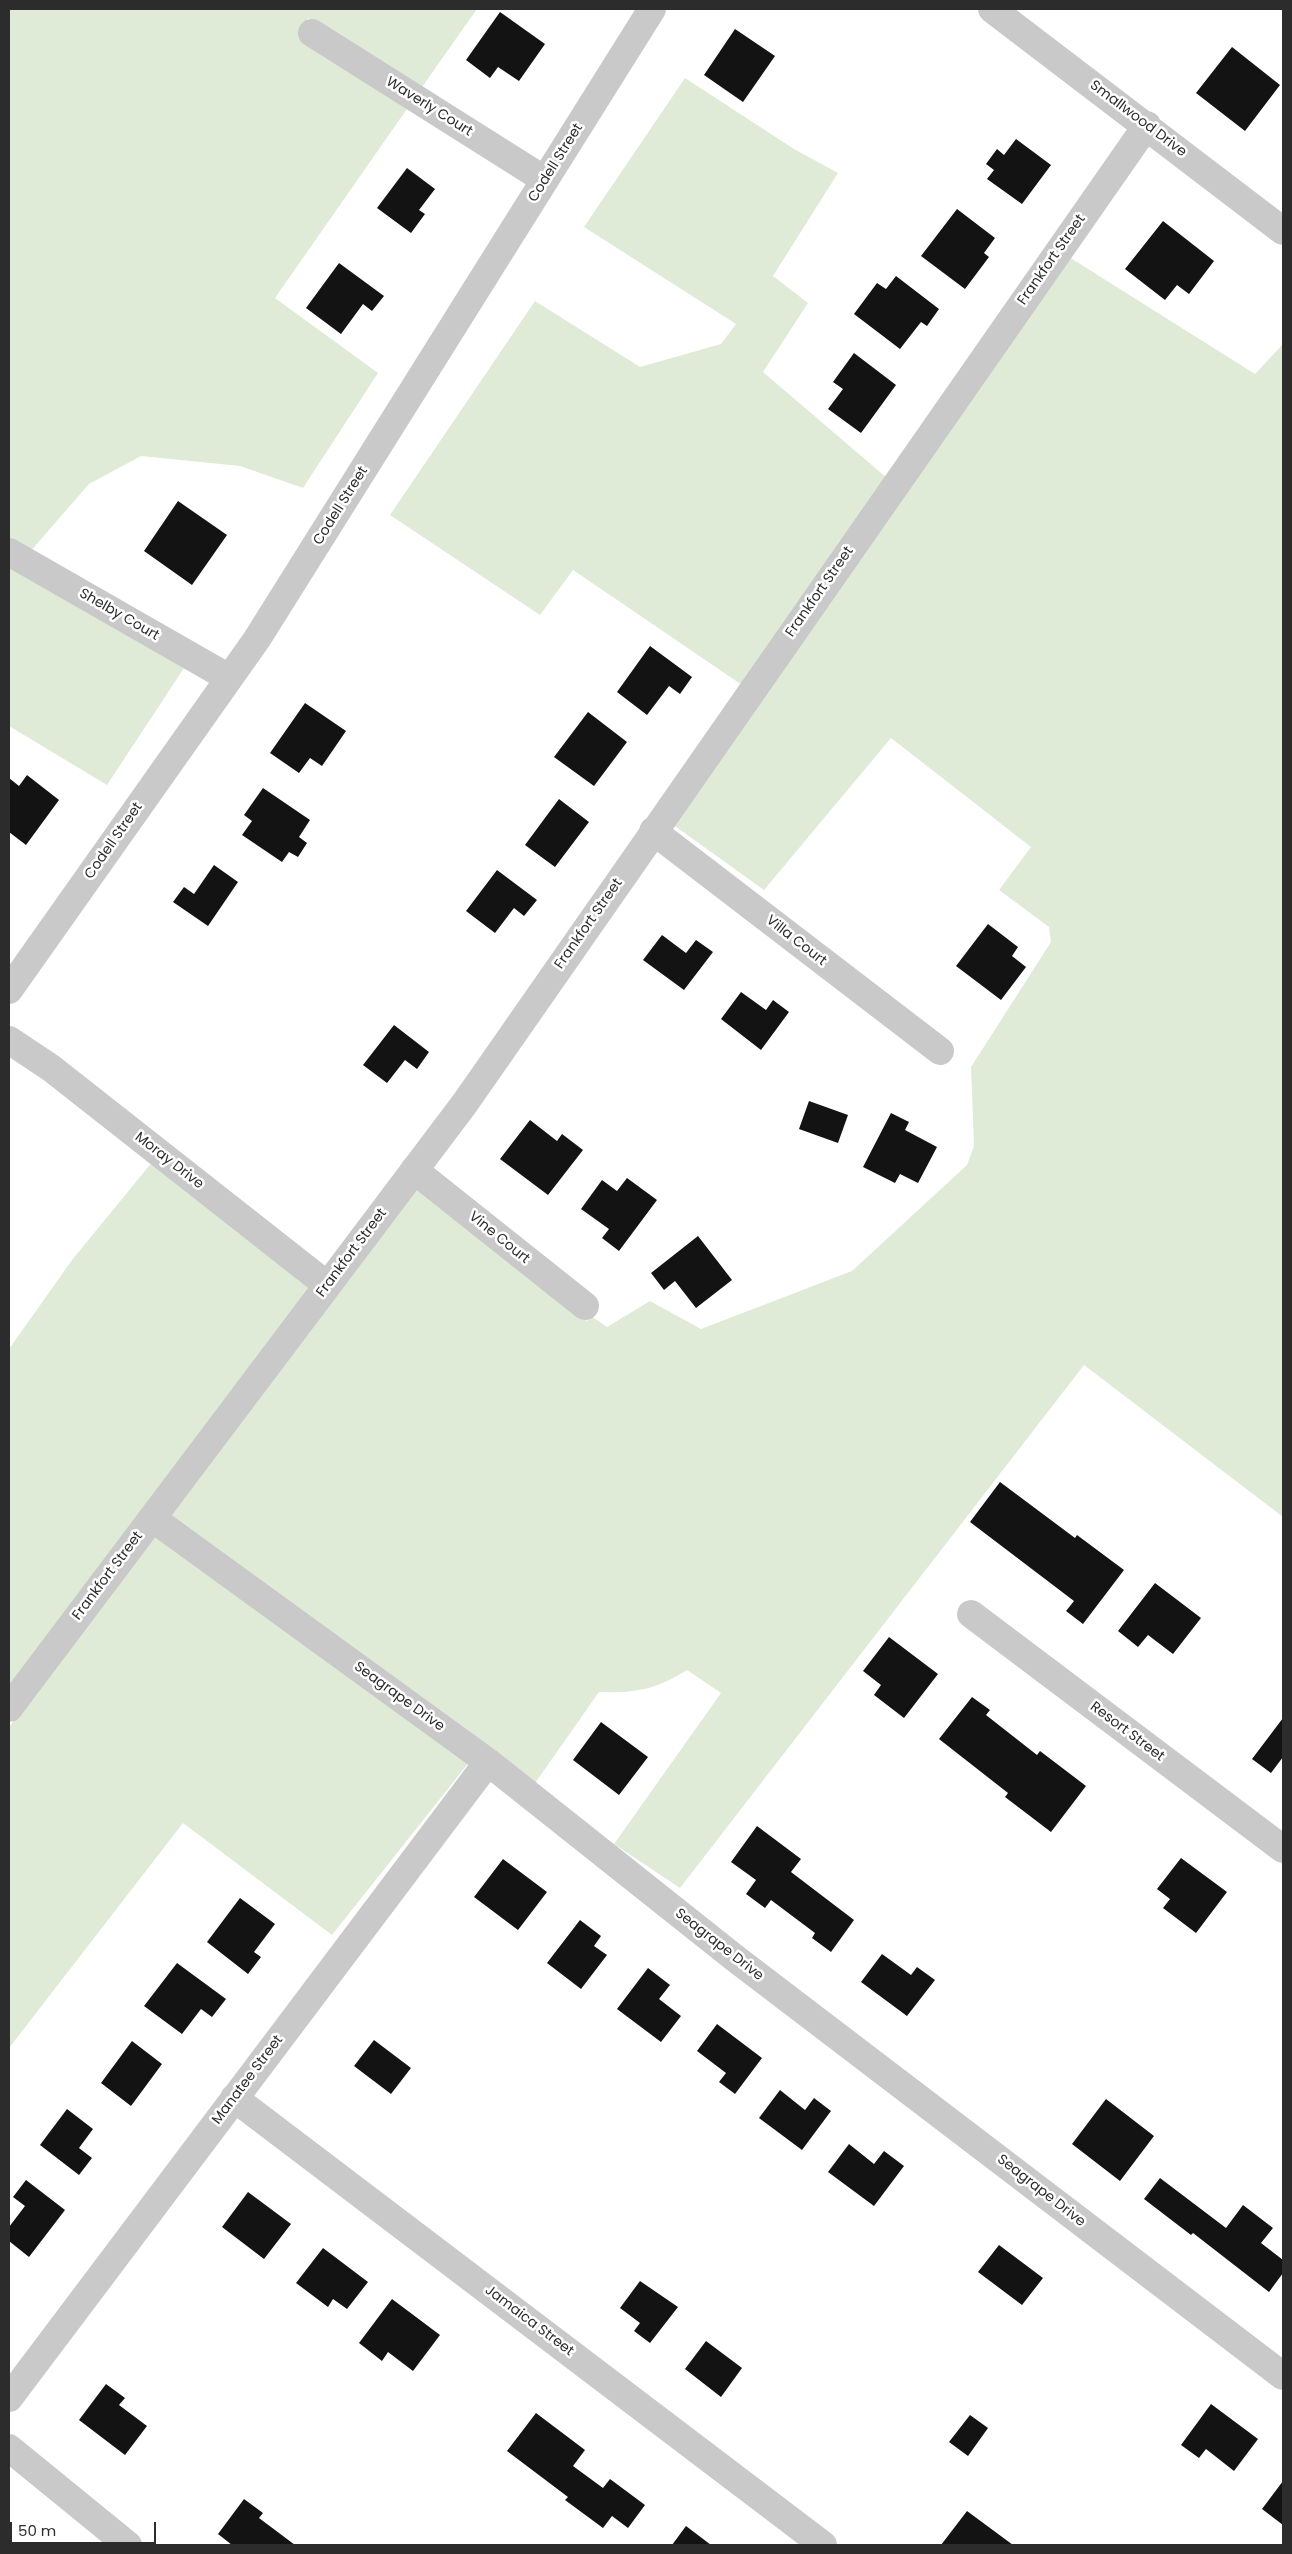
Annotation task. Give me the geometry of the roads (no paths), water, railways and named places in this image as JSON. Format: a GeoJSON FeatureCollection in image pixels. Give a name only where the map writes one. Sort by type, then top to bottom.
{"type":"FeatureCollection","features":[{"type":"Feature","properties":{"kind":"street","name":"Codell Street"},"geometry":{"type":"LineString","coordinates":[[9,990],[257,639],[652,9]]}},
{"type":"Feature","properties":{"kind":"street","name":"Smallwood Drive"},"geometry":{"type":"LineString","coordinates":[[992,9],[1147,125],[1283,231]]}},
{"type":"Feature","properties":{"kind":"street","name":"Waverly Court"},"geometry":{"type":"LineString","coordinates":[[312,33],[545,180]]}},
{"type":"Feature","properties":{"kind":"street","name":"Frankfort Street"},"geometry":{"type":"LineString","coordinates":[[9,1708],[464,1103],[1147,125]]}},
{"type":"Feature","properties":{"kind":"street","name":"Shelby Court"},"geometry":{"type":"LineString","coordinates":[[9,552],[229,678]]}},
{"type":"Feature","properties":{"kind":"street","name":"Villa Court"},"geometry":{"type":"LineString","coordinates":[[653,831],[940,1051]]}},
{"type":"Feature","properties":{"kind":"street","name":"Moray Drive"},"geometry":{"type":"LineString","coordinates":[[9,1040],[51,1068],[327,1285]]}},
{"type":"Feature","properties":{"kind":"street","name":"Vine Court"},"geometry":{"type":"LineString","coordinates":[[414,1170],[584,1306]]}},
{"type":"Feature","properties":{"kind":"street","name":"Seagrape Drive"},"geometry":{"type":"LineString","coordinates":[[152,1518],[488,1762],[736,1959],[1283,2376]]}},
{"type":"Feature","properties":{"kind":"street","name":"Resort Street"},"geometry":{"type":"LineString","coordinates":[[971,1614],[1283,1849]]}},
{"type":"Feature","properties":{"kind":"street","name":"Manatee Street"},"geometry":{"type":"LineString","coordinates":[[9,2398],[488,1762]]}},
{"type":"Feature","properties":{"kind":"street","name":"Jamaica Street"},"geometry":{"type":"LineString","coordinates":[[234,2098],[824,2545]]}},
{"type":"Feature","properties":{"kind":"street"},"geometry":{"type":"LineString","coordinates":[[9,2448],[128,2545]]}}]}
